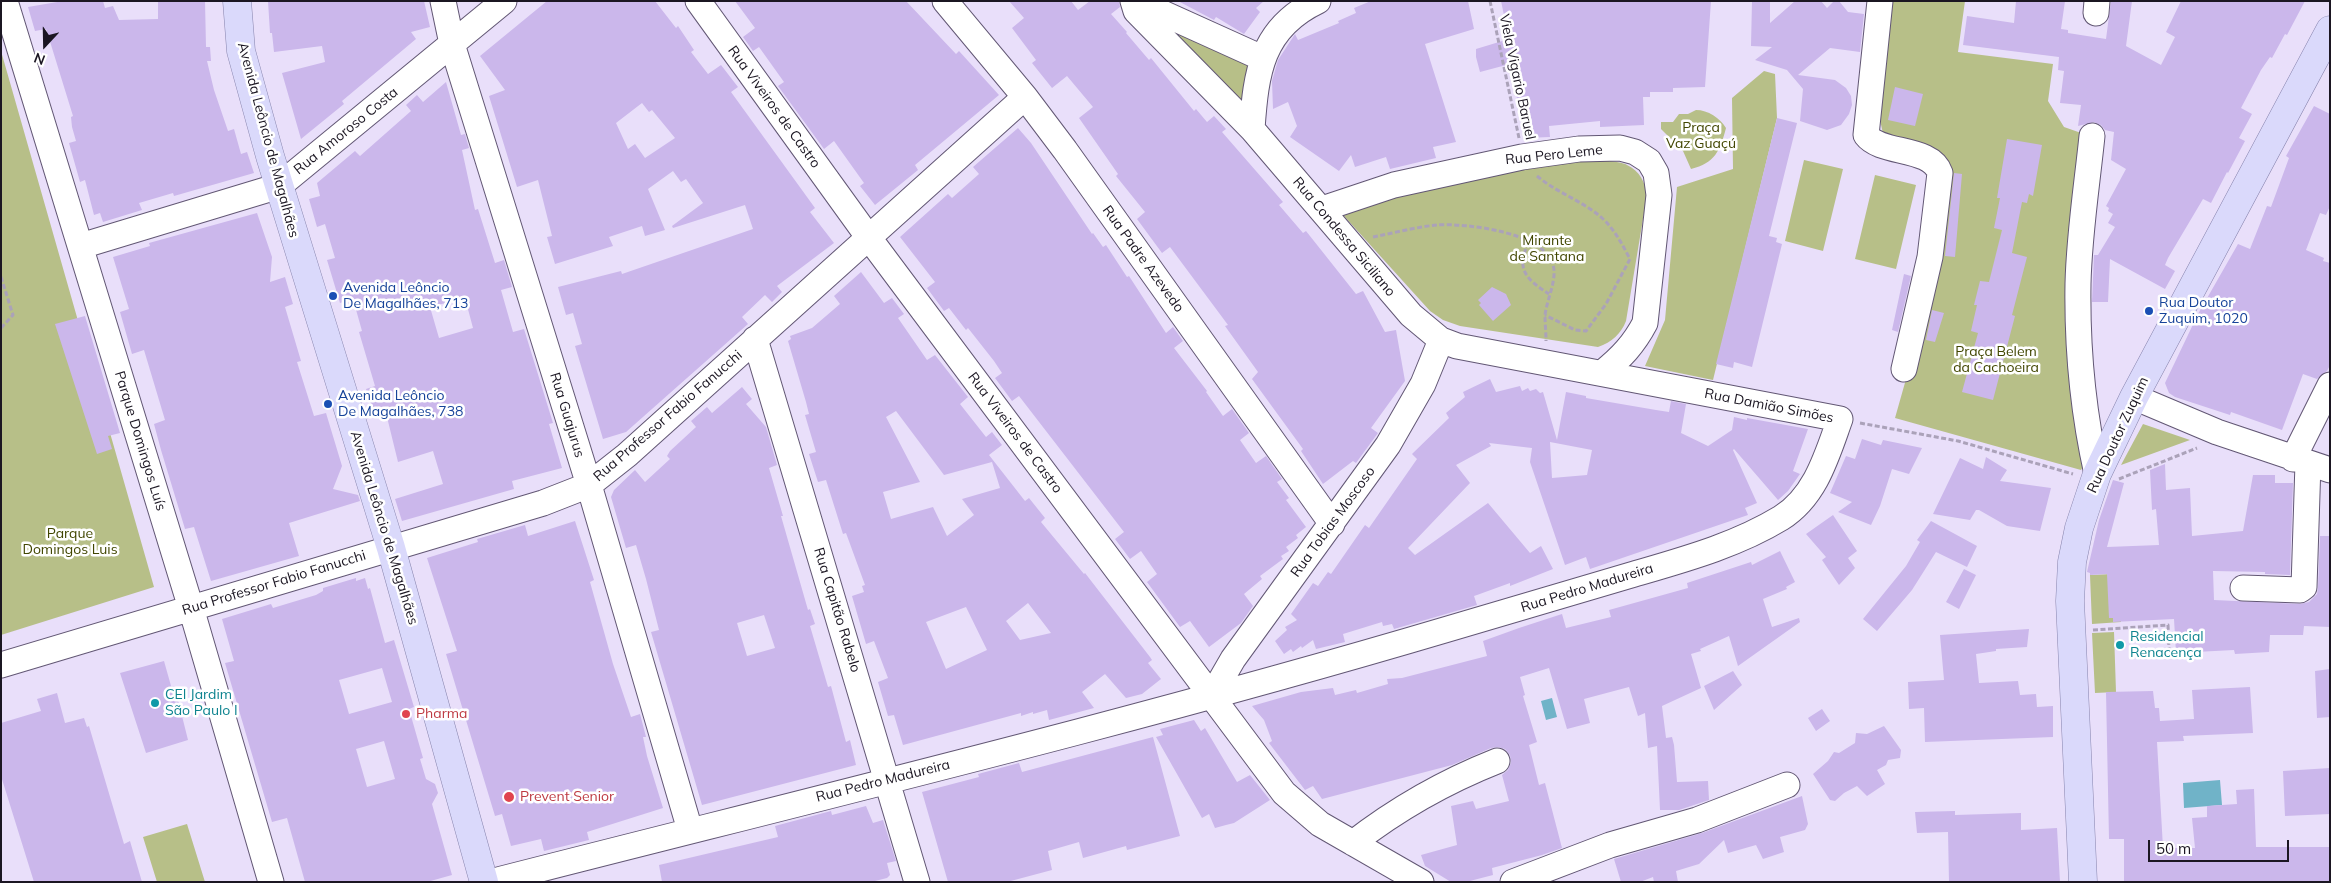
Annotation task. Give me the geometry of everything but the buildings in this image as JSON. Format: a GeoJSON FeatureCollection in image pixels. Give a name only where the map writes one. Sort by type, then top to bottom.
{"type":"FeatureCollection","features":[{"type":"Feature","properties":{"kind":"main road","name":"Avenida Leôncio de Magalhães"},"geometry":{"type":"LineString","coordinates":[[237,1],[241,52],[279,186],[391,548],[484,882]]}},
{"type":"Feature","properties":{"kind":"main road","name":"Rua Doutor Zuquim"},"geometry":{"type":"LineString","coordinates":[[2083,882],[2070,631],[2072,562],[2079,528],[2096,477],[2134,397],[2330,30]]}},
{"type":"Feature","properties":{"kind":"street","name":"Parque Domingos Luís"},"geometry":{"type":"LineString","coordinates":[[5,1],[191,608],[271,882]]}},
{"type":"Feature","properties":{"kind":"street","name":"Rua Guajurus"},"geometry":{"type":"LineString","coordinates":[[443,1],[452,44],[589,485],[690,830]]}},
{"type":"Feature","properties":{"kind":"street","name":"Rua Amoroso Costa"},"geometry":{"type":"LineString","coordinates":[[81,246],[279,186],[504,1]]}},
{"type":"Feature","properties":{"kind":"street","name":"Rua Viveiros de Castro"},"geometry":{"type":"LineString","coordinates":[[698,1],[869,238],[1284,793],[1320,824],[1421,882]]}},
{"type":"Feature","properties":{"kind":"street","name":"Rua Padre Azevedo"},"geometry":{"type":"LineString","coordinates":[[945,1],[1025,97],[1332,524]]}},
{"type":"Feature","properties":{"kind":"street"},"geometry":{"type":"LineString","coordinates":[[1134,1],[1262,58]]}},
{"type":"Feature","properties":{"kind":"street","name":"Rua Condessa Siciliano"},"geometry":{"type":"LineString","coordinates":[[1134,1],[1136,11],[1252,129],[1411,315],[1441,340]]}},
{"type":"Feature","properties":{"kind":"street"},"geometry":{"type":"LineString","coordinates":[[1252,129],[1262,58],[1272,39],[1285,25],[1318,1]]}},
{"type":"Feature","properties":{"kind":"street"},"geometry":{"type":"LineString","coordinates":[[1880,1],[1866,135],[1876,142],[1932,161],[1940,173],[1930,257],[1904,369]]}},
{"type":"Feature","properties":{"kind":"street","name":"Rua Professor Fabio Fanucchi"},"geometry":{"type":"LineString","coordinates":[[1,665],[543,503],[589,485],[627,455],[1025,97]]}},
{"type":"Feature","properties":{"kind":"street"},"geometry":{"type":"LineString","coordinates":[[2092,136],[2080,250],[2078,326],[2089,437],[2096,477]]}},
{"type":"Feature","properties":{"kind":"street","name":"Rua Pero Leme"},"geometry":{"type":"LineString","coordinates":[[1322,209],[1394,185],[1522,156],[1579,149],[1620,148],[1635,152],[1649,161],[1656,173],[1659,195],[1645,323],[1636,340],[1622,357],[1602,373]]}},
{"type":"Feature","properties":{"kind":"street","name":"Rua Capitão Rabelo"},"geometry":{"type":"LineString","coordinates":[[756,339],[889,780],[917,882]]}},
{"type":"Feature","properties":{"kind":"street","name":"Rua Tobias Moscoso"},"geometry":{"type":"LineString","coordinates":[[1211,697],[1233,659],[1332,524],[1392,437],[1423,384],[1441,340]]}},
{"type":"Feature","properties":{"kind":"street","name":"Rua Damião Simões"},"geometry":{"type":"LineString","coordinates":[[1441,340],[1457,346],[1546,364],[1840,419]]}},
{"type":"Feature","properties":{"kind":"street"},"geometry":{"type":"LineString","coordinates":[[2243,588],[2300,590],[2304,587],[2310,464],[2330,385]]}},
{"type":"Feature","properties":{"kind":"street"},"geometry":{"type":"LineString","coordinates":[[2134,397],[2217,432],[2310,464]]}},
{"type":"Feature","properties":{"kind":"street","name":"Rua Pedro Madureira"},"geometry":{"type":"LineString","coordinates":[[490,882],[1211,697],[1699,554],[1754,533],[1785,516],[1805,497],[1818,476],[1840,419]]}},
{"type":"Feature","properties":{"kind":"street","name":"Rua Pedro Madureira"},"geometry":{"type":"LineString","coordinates":[[1233,659],[1241,668],[1252,674],[1275,679]]}},
{"type":"Feature","properties":{"kind":"street"},"geometry":{"type":"LineString","coordinates":[[1353,843],[1377,824],[1429,792],[1497,761]]}},
{"type":"Feature","properties":{"kind":"street"},"geometry":{"type":"LineString","coordinates":[[1513,882],[1610,845],[1697,820],[1787,785]]}},
{"type":"Feature","properties":{"kind":"path","name":"Viela Vigario Baruel"},"geometry":{"type":"LineString","coordinates":[[1490,1],[1522,156]]}},
{"type":"Feature","properties":{"kind":"path"},"geometry":{"type":"LineString","coordinates":[[1522,156],[1534,173],[1552,188],[1602,218],[1620,239],[1630,259],[1606,304],[1586,331],[1575,330],[1545,315]]}},
{"type":"Feature","properties":{"kind":"path"},"geometry":{"type":"LineString","coordinates":[[1348,242],[1437,225],[1487,228],[1529,242],[1545,252],[1551,260],[1554,270],[1545,315],[1546,364]]}},
{"type":"Feature","properties":{"kind":"path"},"geometry":{"type":"LineString","coordinates":[[1529,242],[1522,261],[1525,274],[1534,285],[1549,294]]}},
{"type":"Feature","properties":{"kind":"path"},"geometry":{"type":"LineString","coordinates":[[1,277],[13,316],[1,328]]}},
{"type":"Feature","properties":{"kind":"path","name":"Rua Damião Simões"},"geometry":{"type":"LineString","coordinates":[[1840,419],[1958,441],[2096,477],[2107,484],[2207,444],[2217,432]]}},
{"type":"Feature","properties":{"kind":"path"},"geometry":{"type":"LineString","coordinates":[[2070,631],[2168,625],[2169,649]]}},
{"type":"Feature","properties":{"kind":"green space","name":"Praça Belem da Cachoeira"},"geometry":{"type":"Polygon","coordinates":[[[1890,1],[1965,1],[1958,52],[2053,64],[2048,101],[2064,127],[2084,134],[2086,462],[2081,470],[1895,418],[1936,273],[1946,160],[1884,138],[1878,111],[1890,1]]]}},
{"type":"Feature","properties":{"kind":"green space"},"geometry":{"type":"Polygon","coordinates":[[[1157,17],[1254,68],[1248,116],[1157,17]]]}},
{"type":"Feature","properties":{"kind":"green space","name":"Parque Domingos Luis"},"geometry":{"type":"Polygon","coordinates":[[[1,51],[154,587],[1,635],[1,51]]]}},
{"type":"Feature","properties":{"kind":"green space"},"geometry":{"type":"Polygon","coordinates":[[[1764,71],[1775,74],[1777,118],[1713,380],[1645,366],[1665,320],[1677,187],[1733,169],[1732,98],[1764,71]]]}},
{"type":"Feature","properties":{"kind":"green space","name":"Praça Vaz Guaçú"},"geometry":{"type":"Polygon","coordinates":[[[1696,110],[1705,111],[1713,115],[1726,128],[1715,155],[1706,163],[1691,169],[1683,151],[1661,129],[1661,122],[1673,122],[1679,114],[1688,114],[1696,110]]]}},
{"type":"Feature","properties":{"kind":"green space","name":"Mirante de Santana"},"geometry":{"type":"Polygon","coordinates":[[[1523,160],[1593,160],[1619,163],[1635,170],[1643,181],[1647,195],[1626,321],[1619,334],[1603,345],[1598,347],[1460,326],[1443,320],[1430,311],[1344,216],[1342,209],[1523,160]]]}},
{"type":"Feature","properties":{"kind":"green space"},"geometry":{"type":"Polygon","coordinates":[[[1804,160],[1843,169],[1823,251],[1785,241],[1804,160]]]}},
{"type":"Feature","properties":{"kind":"green space"},"geometry":{"type":"Polygon","coordinates":[[[1875,175],[1916,185],[1896,269],[1855,259],[1875,175]]]}},
{"type":"Feature","properties":{"kind":"green space"},"geometry":{"type":"Polygon","coordinates":[[[2143,424],[2190,440],[2121,465],[2143,424]]]}},
{"type":"Feature","properties":{"kind":"green space"},"geometry":{"type":"Polygon","coordinates":[[[2113,574],[2109,618],[2121,617],[2121,622],[2092,624],[2090,575],[2113,574]]]}},
{"type":"Feature","properties":{"kind":"green space"},"geometry":{"type":"Polygon","coordinates":[[[2114,632],[2116,692],[2095,693],[2092,633],[2114,632]]]}},
{"type":"Feature","properties":{"kind":"green space"},"geometry":{"type":"Polygon","coordinates":[[[187,824],[205,882],[157,882],[143,837],[187,824]]]}},
{"type":"Feature","properties":{"kind":"water"},"geometry":{"type":"Polygon","coordinates":[[[1552,698],[1557,717],[1546,720],[1541,701],[1552,698]]]}},
{"type":"Feature","properties":{"kind":"water"},"geometry":{"type":"Polygon","coordinates":[[[2220,780],[2222,805],[2184,808],[2183,783],[2220,780]]]}},
{"type":"Feature","properties":{"kind":"place","name":"Avenida Leôncio De Magalhães, 713"},"geometry":{"type":"Point","coordinates":[333,296]}},
{"type":"Feature","properties":{"kind":"place","name":"Rua Doutor Zuquim, 1020"},"geometry":{"type":"Point","coordinates":[2149,311]}},
{"type":"Feature","properties":{"kind":"place","name":"Avenida Leôncio De Magalhães, 738"},"geometry":{"type":"Point","coordinates":[328,404]}},
{"type":"Feature","properties":{"kind":"place","name":"Residencial Renacença"},"geometry":{"type":"Point","coordinates":[2120,645]}},
{"type":"Feature","properties":{"kind":"place","name":"CEI Jardim São Paulo I"},"geometry":{"type":"Point","coordinates":[155,703]}},
{"type":"Feature","properties":{"kind":"place","name":"Pharma"},"geometry":{"type":"Point","coordinates":[406,714]}},
{"type":"Feature","properties":{"kind":"place","name":"Prevent Senior"},"geometry":{"type":"Point","coordinates":[509,797]}}]}
